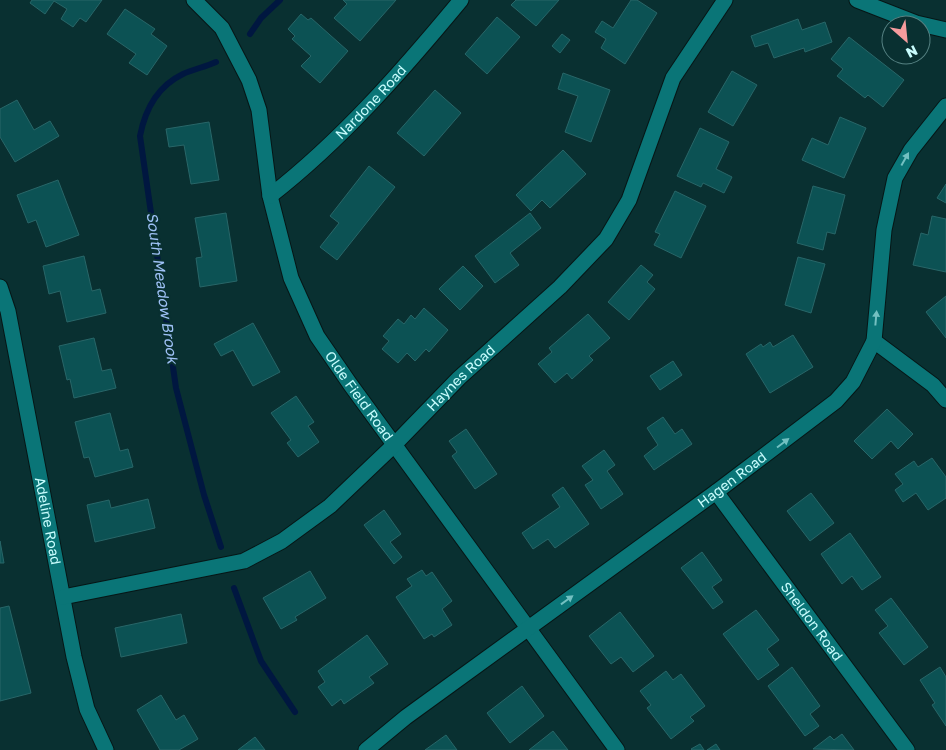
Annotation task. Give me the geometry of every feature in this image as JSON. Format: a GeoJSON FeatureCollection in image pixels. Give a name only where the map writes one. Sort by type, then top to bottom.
{"type":"FeatureCollection","features":[{"type":"Feature","properties":{"kind":"street","name":"Olde Field Road"},"geometry":{"type":"LineString","coordinates":[[194,0],[222,28],[249,80],[259,110],[270,196],[291,278],[317,336],[527,629],[617,750]]}},
{"type":"Feature","properties":{"kind":"street","name":"Nardone Road"},"geometry":{"type":"LineString","coordinates":[[270,196],[308,166],[409,63],[462,0]]}},
{"type":"Feature","properties":{"kind":"street","name":"Haynes Road"},"geometry":{"type":"LineString","coordinates":[[63,597],[244,561],[282,541],[330,506],[394,445],[459,378],[560,287],[606,239],[629,200],[674,78],[725,0]]}},
{"type":"Feature","properties":{"kind":"street"},"geometry":{"type":"LineString","coordinates":[[857,0],[916,23],[946,30]]}},
{"type":"Feature","properties":{"kind":"street","name":"Hagen Road"},"geometry":{"type":"LineString","coordinates":[[366,750],[406,717],[716,492],[836,402],[853,382],[874,341],[884,230],[895,178],[910,150],[946,106]]}},
{"type":"Feature","properties":{"kind":"street","name":"Adeline Road"},"geometry":{"type":"LineString","coordinates":[[0,287],[8,311],[63,597],[87,709],[106,750]]}},
{"type":"Feature","properties":{"kind":"street"},"geometry":{"type":"LineString","coordinates":[[874,341],[934,385],[946,400]]}},
{"type":"Feature","properties":{"kind":"street","name":"Sheldon Road"},"geometry":{"type":"LineString","coordinates":[[716,492],[907,750]]}},
{"type":"Feature","properties":{"kind":"building"},"geometry":{"type":"Polygon","coordinates":[[[32,0],[102,0],[86,22],[80,18],[73,27],[61,19],[67,9],[54,1],[45,14],[30,3],[32,0]]]}},
{"type":"Feature","properties":{"kind":"building"},"geometry":{"type":"Polygon","coordinates":[[[343,0],[396,0],[360,41],[334,18],[347,4],[343,0]]]}},
{"type":"Feature","properties":{"kind":"building"},"geometry":{"type":"Polygon","coordinates":[[[516,0],[559,0],[536,26],[511,5],[516,0]]]}},
{"type":"Feature","properties":{"kind":"building"},"geometry":{"type":"Polygon","coordinates":[[[631,0],[637,0],[657,13],[625,64],[601,48],[606,39],[595,32],[602,21],[613,28],[631,0]]]}},
{"type":"Feature","properties":{"kind":"building"},"geometry":{"type":"Polygon","coordinates":[[[125,9],[155,29],[151,34],[167,46],[147,75],[129,63],[136,54],[107,34],[125,9]]]}},
{"type":"Feature","properties":{"kind":"building"},"geometry":{"type":"Polygon","coordinates":[[[301,14],[308,20],[311,18],[348,51],[320,83],[301,66],[311,56],[292,39],[295,36],[288,29],[301,14]]]}},
{"type":"Feature","properties":{"kind":"building"},"geometry":{"type":"Polygon","coordinates":[[[497,17],[520,37],[487,74],[465,54],[497,17]]]}},
{"type":"Feature","properties":{"kind":"building"},"geometry":{"type":"Polygon","coordinates":[[[798,19],[802,30],[825,22],[832,42],[805,52],[804,48],[774,58],[768,43],[755,47],[751,36],[798,19]]]}},
{"type":"Feature","properties":{"kind":"building"},"geometry":{"type":"Polygon","coordinates":[[[562,34],[570,40],[560,53],[552,46],[562,34]]]}},
{"type":"Feature","properties":{"kind":"building"},"geometry":{"type":"Polygon","coordinates":[[[849,37],[881,62],[881,65],[885,65],[904,80],[883,107],[868,95],[865,98],[837,76],[843,69],[831,59],[849,37]]]}},
{"type":"Feature","properties":{"kind":"building"},"geometry":{"type":"Polygon","coordinates":[[[732,71],[757,85],[733,126],[708,112],[732,71]]]}},
{"type":"Feature","properties":{"kind":"building"},"geometry":{"type":"Polygon","coordinates":[[[563,73],[610,90],[591,142],[565,132],[578,96],[558,89],[563,73]]]}},
{"type":"Feature","properties":{"kind":"building"},"geometry":{"type":"Polygon","coordinates":[[[435,90],[461,113],[424,156],[397,133],[435,90]]]}},
{"type":"Feature","properties":{"kind":"building"},"geometry":{"type":"Polygon","coordinates":[[[17,100],[34,130],[50,121],[59,136],[15,162],[0,137],[0,109],[17,100]]]}},
{"type":"Feature","properties":{"kind":"building"},"geometry":{"type":"Polygon","coordinates":[[[840,117],[866,128],[844,178],[802,160],[812,138],[828,145],[840,117]]]}},
{"type":"Feature","properties":{"kind":"building"},"geometry":{"type":"Polygon","coordinates":[[[209,122],[219,180],[191,184],[184,145],[169,147],[166,129],[209,122]]]}},
{"type":"Feature","properties":{"kind":"building"},"geometry":{"type":"Polygon","coordinates":[[[700,128],[729,142],[716,169],[732,177],[724,193],[703,183],[701,187],[677,176],[700,128]]]}},
{"type":"Feature","properties":{"kind":"building"},"geometry":{"type":"Polygon","coordinates":[[[563,150],[586,174],[550,208],[542,200],[531,211],[516,195],[563,150]]]}},
{"type":"Feature","properties":{"kind":"building"},"geometry":{"type":"Polygon","coordinates":[[[369,166],[395,187],[337,260],[320,247],[339,223],[330,216],[369,166]]]}},
{"type":"Feature","properties":{"kind":"building"},"geometry":{"type":"Polygon","coordinates":[[[58,180],[79,235],[46,247],[36,220],[28,223],[17,195],[58,180]]]}},
{"type":"Feature","properties":{"kind":"building"},"geometry":{"type":"Polygon","coordinates":[[[946,184],[946,203],[937,198],[946,184]]]}},
{"type":"Feature","properties":{"kind":"building"},"geometry":{"type":"Polygon","coordinates":[[[813,186],[845,195],[835,234],[827,232],[823,250],[797,243],[813,186]]]}},
{"type":"Feature","properties":{"kind":"building"},"geometry":{"type":"Polygon","coordinates":[[[675,191],[706,206],[681,258],[654,245],[660,234],[655,232],[675,191]]]}},
{"type":"Feature","properties":{"kind":"building"},"geometry":{"type":"Polygon","coordinates":[[[226,213],[237,281],[200,287],[196,258],[202,257],[195,218],[226,213]]]}},
{"type":"Feature","properties":{"kind":"building"},"geometry":{"type":"Polygon","coordinates":[[[530,213],[541,228],[510,253],[519,265],[495,283],[475,256],[530,213]]]}},
{"type":"Feature","properties":{"kind":"building"},"geometry":{"type":"Polygon","coordinates":[[[932,216],[946,219],[946,272],[913,265],[921,233],[928,235],[932,216]]]}},
{"type":"Feature","properties":{"kind":"building"},"geometry":{"type":"Polygon","coordinates":[[[84,256],[92,291],[100,289],[106,313],[67,322],[60,291],[49,294],[43,266],[84,256]]]}},
{"type":"Feature","properties":{"kind":"building"},"geometry":{"type":"Polygon","coordinates":[[[798,257],[825,264],[811,313],[785,305],[798,257]]]}},
{"type":"Feature","properties":{"kind":"building"},"geometry":{"type":"Polygon","coordinates":[[[641,265],[653,275],[647,282],[655,289],[629,320],[608,302],[641,265]]]}},
{"type":"Feature","properties":{"kind":"building"},"geometry":{"type":"Polygon","coordinates":[[[463,266],[483,286],[460,310],[439,289],[463,266]]]}},
{"type":"Feature","properties":{"kind":"building"},"geometry":{"type":"Polygon","coordinates":[[[946,296],[946,338],[926,312],[946,296]]]}},
{"type":"Feature","properties":{"kind":"building"},"geometry":{"type":"Polygon","coordinates":[[[424,308],[448,330],[429,352],[426,349],[415,361],[407,353],[398,363],[382,349],[389,341],[383,336],[398,319],[404,324],[411,315],[415,319],[424,308]]]}},
{"type":"Feature","properties":{"kind":"building"},"geometry":{"type":"Polygon","coordinates":[[[588,314],[610,338],[589,356],[593,360],[572,379],[567,373],[555,383],[538,364],[552,352],[549,348],[588,314]]]}},
{"type":"Feature","properties":{"kind":"building"},"geometry":{"type":"Polygon","coordinates":[[[253,323],[280,372],[253,386],[233,350],[221,356],[214,344],[253,323]]]}},
{"type":"Feature","properties":{"kind":"building"},"geometry":{"type":"Polygon","coordinates":[[[793,335],[813,367],[770,393],[746,354],[761,344],[763,347],[770,342],[773,347],[793,335]]]}},
{"type":"Feature","properties":{"kind":"building"},"geometry":{"type":"Polygon","coordinates":[[[94,338],[102,371],[111,369],[116,388],[74,398],[70,379],[67,380],[59,346],[94,338]]]}},
{"type":"Feature","properties":{"kind":"building"},"geometry":{"type":"Polygon","coordinates":[[[673,361],[682,375],[660,390],[650,376],[673,361]]]}},
{"type":"Feature","properties":{"kind":"building"},"geometry":{"type":"Polygon","coordinates":[[[296,396],[314,422],[308,426],[319,442],[298,457],[287,443],[291,440],[271,413],[296,396]]]}},
{"type":"Feature","properties":{"kind":"building"},"geometry":{"type":"Polygon","coordinates":[[[887,409],[913,434],[898,449],[891,441],[872,459],[854,441],[887,409]]]}},
{"type":"Feature","properties":{"kind":"building"},"geometry":{"type":"Polygon","coordinates":[[[110,413],[120,451],[128,449],[133,467],[95,477],[89,457],[84,458],[75,422],[110,413]]]}},
{"type":"Feature","properties":{"kind":"building"},"geometry":{"type":"Polygon","coordinates":[[[663,417],[675,434],[682,429],[692,444],[654,470],[644,456],[658,445],[647,428],[663,417]]]}},
{"type":"Feature","properties":{"kind":"building"},"geometry":{"type":"Polygon","coordinates":[[[466,429],[497,474],[475,489],[452,456],[457,452],[449,441],[466,429]]]}},
{"type":"Feature","properties":{"kind":"building"},"geometry":{"type":"Polygon","coordinates":[[[604,450],[615,465],[607,471],[623,494],[601,509],[585,485],[593,480],[582,466],[604,450]]]}},
{"type":"Feature","properties":{"kind":"building"},"geometry":{"type":"Polygon","coordinates":[[[932,458],[946,477],[946,498],[928,510],[916,493],[903,502],[895,490],[903,484],[895,474],[914,461],[918,467],[932,458]]]}},
{"type":"Feature","properties":{"kind":"building"},"geometry":{"type":"Polygon","coordinates":[[[563,487],[589,524],[555,548],[548,539],[533,549],[522,533],[560,507],[552,495],[563,487]]]}},
{"type":"Feature","properties":{"kind":"building"},"geometry":{"type":"Polygon","coordinates":[[[811,493],[834,523],[810,541],[787,511],[811,493]]]}},
{"type":"Feature","properties":{"kind":"building"},"geometry":{"type":"Polygon","coordinates":[[[148,499],[155,528],[95,542],[87,505],[109,500],[111,508],[148,499]]]}},
{"type":"Feature","properties":{"kind":"building"},"geometry":{"type":"Polygon","coordinates":[[[384,510],[401,534],[390,542],[402,557],[394,564],[364,525],[384,510]]]}},
{"type":"Feature","properties":{"kind":"building"},"geometry":{"type":"Polygon","coordinates":[[[850,533],[881,577],[862,590],[852,576],[842,584],[821,554],[850,533]]]}},
{"type":"Feature","properties":{"kind":"building"},"geometry":{"type":"Polygon","coordinates":[[[0,541],[4,563],[0,563],[0,541]]]}},
{"type":"Feature","properties":{"kind":"building"},"geometry":{"type":"Polygon","coordinates":[[[702,552],[722,580],[712,587],[723,602],[713,609],[681,568],[702,552]]]}},
{"type":"Feature","properties":{"kind":"building"},"geometry":{"type":"Polygon","coordinates":[[[422,570],[426,576],[432,572],[452,601],[442,609],[452,625],[434,637],[432,634],[424,639],[396,597],[412,586],[407,579],[422,570]]]}},
{"type":"Feature","properties":{"kind":"building"},"geometry":{"type":"Polygon","coordinates":[[[310,571],[326,598],[295,617],[297,620],[281,629],[263,598],[310,571]]]}},
{"type":"Feature","properties":{"kind":"building"},"geometry":{"type":"Polygon","coordinates":[[[891,598],[928,647],[904,665],[879,633],[888,626],[875,610],[891,598]]]}},
{"type":"Feature","properties":{"kind":"building"},"geometry":{"type":"Polygon","coordinates":[[[9,606],[31,693],[0,701],[0,608],[9,606]]]}},
{"type":"Feature","properties":{"kind":"building"},"geometry":{"type":"Polygon","coordinates":[[[756,610],[779,640],[767,649],[779,665],[758,680],[723,634],[756,610]]]}},
{"type":"Feature","properties":{"kind":"building"},"geometry":{"type":"Polygon","coordinates":[[[620,612],[654,656],[633,672],[621,657],[611,664],[589,636],[620,612]]]}},
{"type":"Feature","properties":{"kind":"building"},"geometry":{"type":"Polygon","coordinates":[[[181,614],[187,643],[121,657],[115,628],[181,614]]]}},
{"type":"Feature","properties":{"kind":"building"},"geometry":{"type":"Polygon","coordinates":[[[367,635],[388,664],[369,677],[374,683],[344,704],[341,699],[332,706],[318,687],[325,682],[318,671],[367,635]]]}},
{"type":"Feature","properties":{"kind":"building"},"geometry":{"type":"Polygon","coordinates":[[[792,667],[820,706],[810,714],[819,726],[805,736],[768,686],[792,667]]]}},
{"type":"Feature","properties":{"kind":"building"},"geometry":{"type":"Polygon","coordinates":[[[940,667],[946,677],[946,726],[932,705],[935,703],[920,680],[940,667]]]}},
{"type":"Feature","properties":{"kind":"building"},"geometry":{"type":"Polygon","coordinates":[[[666,671],[673,680],[681,674],[705,706],[690,717],[694,721],[671,739],[647,708],[651,705],[640,691],[666,671]]]}},
{"type":"Feature","properties":{"kind":"building"},"geometry":{"type":"Polygon","coordinates":[[[522,686],[544,716],[510,743],[487,713],[522,686]]]}},
{"type":"Feature","properties":{"kind":"building"},"geometry":{"type":"Polygon","coordinates":[[[161,695],[176,720],[184,715],[198,739],[179,750],[160,750],[137,710],[161,695]]]}},
{"type":"Feature","properties":{"kind":"building"},"geometry":{"type":"Polygon","coordinates":[[[553,731],[568,750],[529,750],[553,731]]]}},
{"type":"Feature","properties":{"kind":"building"},"geometry":{"type":"Polygon","coordinates":[[[842,734],[854,750],[813,749],[830,736],[834,740],[842,734]]]}},
{"type":"Feature","properties":{"kind":"building"},"geometry":{"type":"Polygon","coordinates":[[[446,735],[457,750],[425,750],[446,735]]]}},
{"type":"Feature","properties":{"kind":"building"},"geometry":{"type":"Polygon","coordinates":[[[255,737],[265,750],[238,750],[255,737]]]}},
{"type":"Feature","properties":{"kind":"building"},"geometry":{"type":"Polygon","coordinates":[[[700,744],[704,750],[691,749],[700,744]]]}},
{"type":"Feature","properties":{"kind":"building"},"geometry":{"type":"Polygon","coordinates":[[[716,744],[720,750],[707,750],[716,744]]]}},
{"type":"Feature","properties":{"kind":"waterway","name":"South Meadow Brook"},"geometry":{"type":"LineString","coordinates":[[250,34],[261,18],[280,0]]}},
{"type":"Feature","properties":{"kind":"waterway","name":"South Meadow Brook"},"geometry":{"type":"LineString","coordinates":[[216,62],[183,74],[166,85],[149,108],[140,136],[176,388],[204,495],[221,547]]}},
{"type":"Feature","properties":{"kind":"waterway","name":"South Meadow Brook"},"geometry":{"type":"LineString","coordinates":[[234,588],[261,661],[295,712]]}}]}
